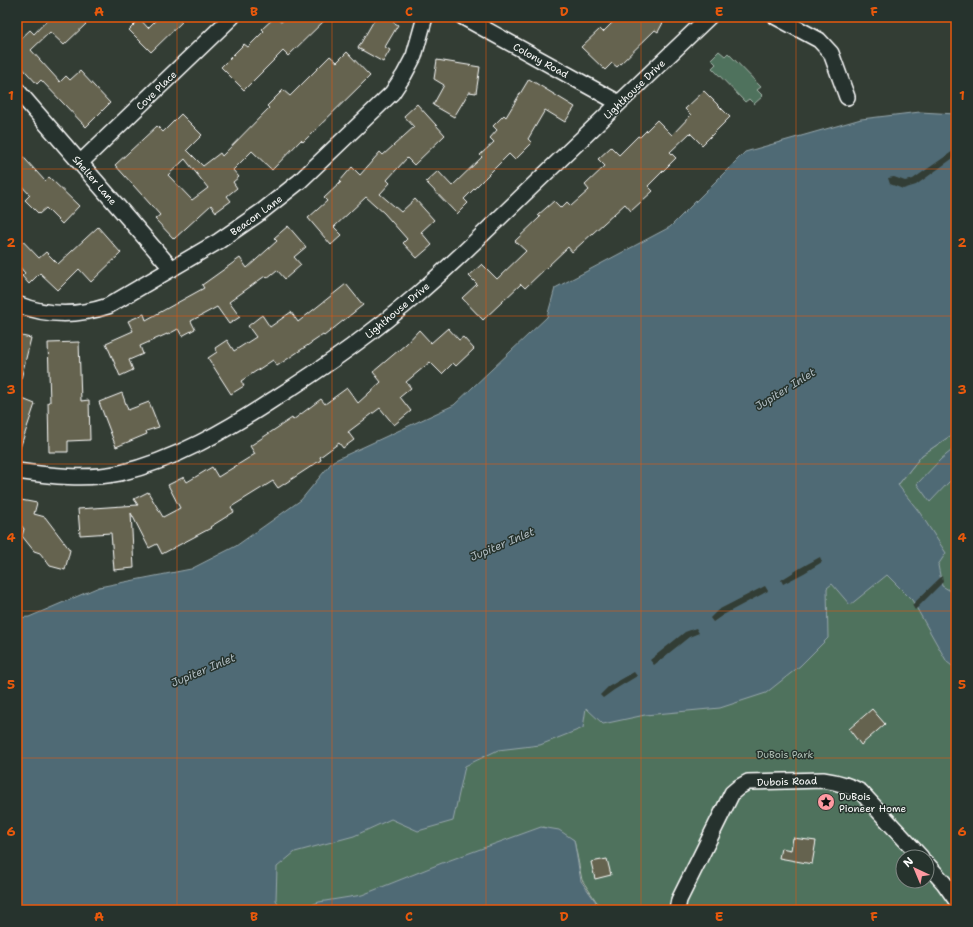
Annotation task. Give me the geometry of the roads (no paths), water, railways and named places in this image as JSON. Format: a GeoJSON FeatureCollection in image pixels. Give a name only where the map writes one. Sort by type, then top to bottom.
{"type":"FeatureCollection","features":[{"type":"Feature","properties":{"kind":"street","name":"Cove Place"},"geometry":{"type":"LineString","coordinates":[[80,163],[232,17]]}},
{"type":"Feature","properties":{"kind":"street","name":"Beacon Lane"},"geometry":{"type":"LineString","coordinates":[[17,304],[45,312],[64,314],[75,314],[97,310],[126,296],[219,241],[261,212],[295,186],[392,93],[404,75],[418,46],[425,17]]}},
{"type":"Feature","properties":{"kind":"street","name":"Colony Road"},"geometry":{"type":"LineString","coordinates":[[463,17],[619,103]]}},
{"type":"Feature","properties":{"kind":"street","name":"Lighthouse Drive"},"geometry":{"type":"LineString","coordinates":[[17,471],[75,477],[99,476],[120,473],[150,464],[213,435],[260,409],[311,376],[360,340],[419,293],[470,246],[708,17]]}},
{"type":"Feature","properties":{"kind":"street"},"geometry":{"type":"LineString","coordinates":[[776,17],[819,40],[831,52],[847,98]]}},
{"type":"Feature","properties":{"kind":"street","name":"Shelter Lane"},"geometry":{"type":"LineString","coordinates":[[17,90],[172,269]]}},
{"type":"Feature","properties":{"kind":"street","name":"Dubois Road"},"geometry":{"type":"LineString","coordinates":[[677,910],[679,900],[732,793],[748,782],[824,780],[833,781],[852,787],[861,792],[914,849]]}},
{"type":"Feature","properties":{"kind":"street"},"geometry":{"type":"LineString","coordinates":[[935,873],[956,900]]}},
{"type":"Feature","properties":{"kind":"water","name":"Jupiter Inlet"},"geometry":{"type":"Polygon","coordinates":[[[920,112],[956,114],[956,432],[922,455],[898,485],[920,513],[946,553],[938,565],[942,586],[956,594],[956,669],[947,662],[912,600],[887,575],[850,605],[832,584],[827,588],[828,638],[800,666],[766,693],[720,708],[645,715],[603,724],[586,708],[583,728],[540,745],[498,750],[465,766],[453,821],[418,831],[391,819],[354,836],[295,852],[277,867],[276,900],[282,910],[17,910],[17,618],[29,617],[99,587],[191,569],[236,546],[301,500],[333,461],[454,405],[547,317],[555,288],[670,227],[745,152],[861,119],[920,112]]]}},
{"type":"Feature","properties":{"kind":"water"},"geometry":{"type":"Polygon","coordinates":[[[956,447],[956,478],[949,482],[930,502],[917,484],[941,459],[956,447]]]}},
{"type":"Feature","properties":{"kind":"water"},"geometry":{"type":"Polygon","coordinates":[[[541,827],[559,830],[574,840],[581,881],[596,902],[591,910],[299,910],[319,902],[362,895],[442,863],[541,827]]]}},
{"type":"Feature","properties":{"kind":"place","name":"DuBois Pioneer Home"},"geometry":{"type":"Point","coordinates":[826,802]}},
{"type":"Feature","properties":{"kind":"park label","name":"DuBois Park"},"geometry":{"type":"Point","coordinates":[785,754]}}]}
